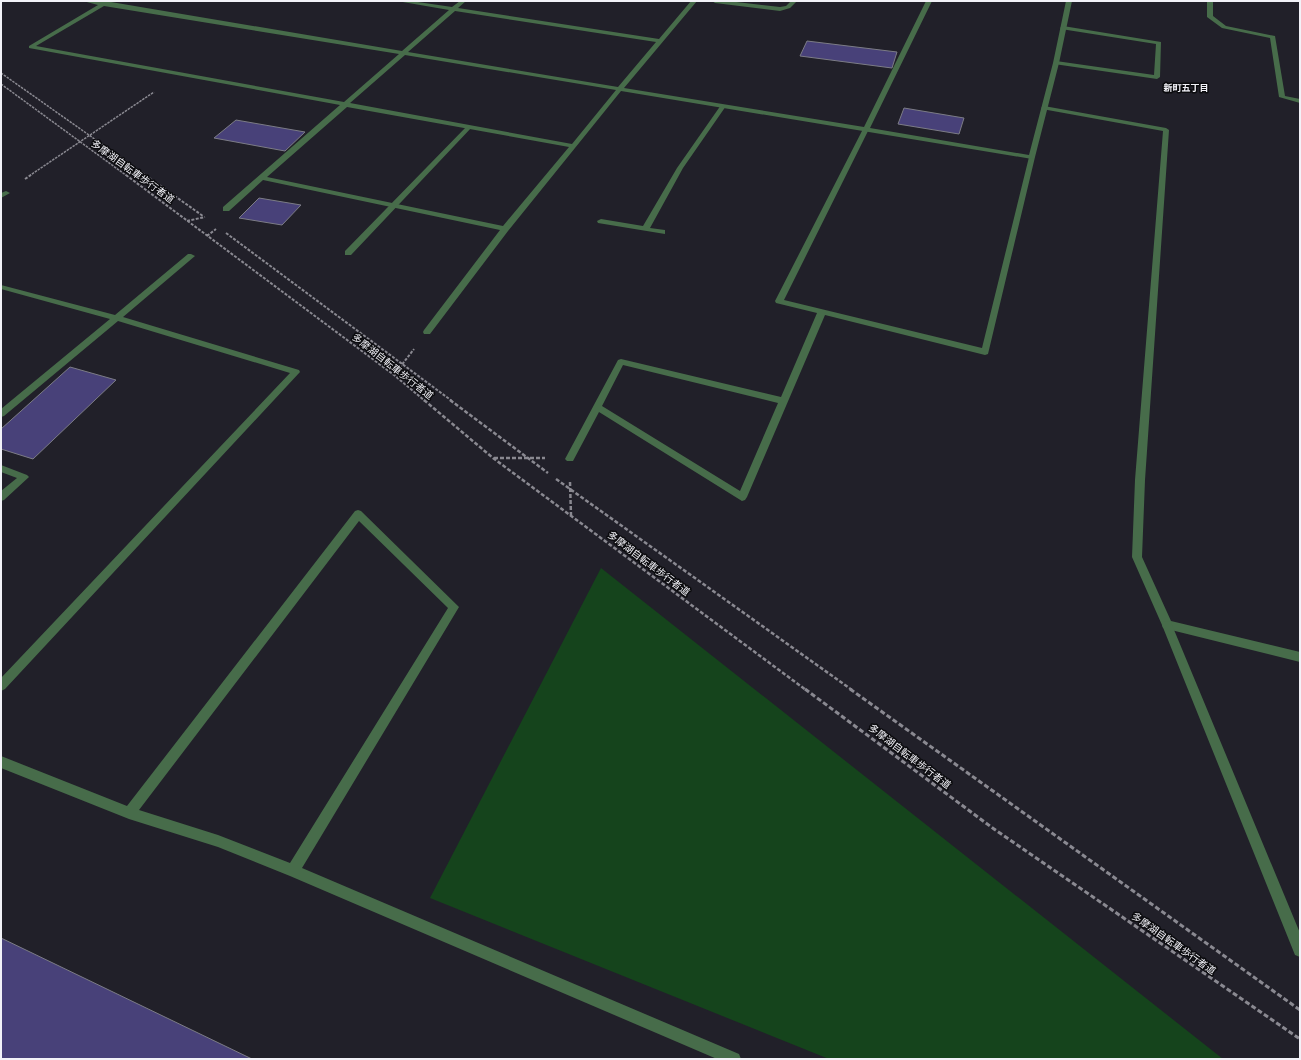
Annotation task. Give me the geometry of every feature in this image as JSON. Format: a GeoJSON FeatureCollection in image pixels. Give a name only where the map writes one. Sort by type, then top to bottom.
{"type":"FeatureCollection","features":[{"type":"Feature","properties":{"kind":"street"},"geometry":{"type":"LineString","coordinates":[[86,1],[106,2],[403,53],[1032,157]]}},
{"type":"Feature","properties":{"kind":"street"},"geometry":{"type":"LineString","coordinates":[[400,1],[661,41]]}},
{"type":"Feature","properties":{"kind":"street"},"geometry":{"type":"LineString","coordinates":[[226,209],[463,1]]}},
{"type":"Feature","properties":{"kind":"street"},"geometry":{"type":"LineString","coordinates":[[426,332],[505,229],[694,1]]}},
{"type":"Feature","properties":{"kind":"street"},"geometry":{"type":"LineString","coordinates":[[715,1],[780,9],[788,7],[794,1]]}},
{"type":"Feature","properties":{"kind":"street"},"geometry":{"type":"LineString","coordinates":[[929,1],[779,301],[985,352],[1056,63],[1068,1]]}},
{"type":"Feature","properties":{"kind":"street"},"geometry":{"type":"LineString","coordinates":[[1210,1],[1210,16],[1224,26],[1273,37],[1282,97],[1300,101]]}},
{"type":"Feature","properties":{"kind":"street"},"geometry":{"type":"LineString","coordinates":[[106,2],[31,47],[573,146]]}},
{"type":"Feature","properties":{"kind":"street"},"geometry":{"type":"LineString","coordinates":[[1056,63],[1157,77],[1159,43],[1063,28]]}},
{"type":"Feature","properties":{"kind":"street"},"geometry":{"type":"LineString","coordinates":[[645,229],[680,168],[723,106]]}},
{"type":"Feature","properties":{"kind":"street"},"geometry":{"type":"LineString","coordinates":[[1044,108],[1166,130],[1146,388],[1137,557],[1167,625],[1300,950]]}},
{"type":"Feature","properties":{"kind":"street"},"geometry":{"type":"LineString","coordinates":[[348,253],[468,127]]}},
{"type":"Feature","properties":{"kind":"street"},"geometry":{"type":"LineString","coordinates":[[262,178],[505,229]]}},
{"type":"Feature","properties":{"kind":"street"},"geometry":{"type":"LineString","coordinates":[[601,221],[662,232]]}},
{"type":"Feature","properties":{"kind":"street"},"geometry":{"type":"LineString","coordinates":[[1,414],[191,256]]}},
{"type":"Feature","properties":{"kind":"street"},"geometry":{"type":"LineString","coordinates":[[1,287],[117,318],[296,372],[1,686]]}},
{"type":"Feature","properties":{"kind":"street"},"geometry":{"type":"LineString","coordinates":[[598,407],[742,497],[822,312]]}},
{"type":"Feature","properties":{"kind":"street"},"geometry":{"type":"LineString","coordinates":[[570,459],[621,362],[783,401]]}},
{"type":"Feature","properties":{"kind":"street"},"geometry":{"type":"LineString","coordinates":[[1,468],[24,477],[1,497]]}},
{"type":"Feature","properties":{"kind":"street"},"geometry":{"type":"LineString","coordinates":[[129,813],[358,514],[454,607],[293,871]]}},
{"type":"Feature","properties":{"kind":"street"},"geometry":{"type":"LineString","coordinates":[[1167,625],[1300,657]]}},
{"type":"Feature","properties":{"kind":"street"},"geometry":{"type":"LineString","coordinates":[[1,762],[129,813],[218,841],[293,871],[734,1059]]}},
{"type":"Feature","properties":{"kind":"path"},"geometry":{"type":"LineString","coordinates":[[1,73],[205,217]]}},
{"type":"Feature","properties":{"kind":"path"},"geometry":{"type":"LineString","coordinates":[[4,194],[180,74]]}},
{"type":"Feature","properties":{"kind":"path","name":"多摩湖自転車歩行者道"},"geometry":{"type":"LineString","coordinates":[[1,84],[208,235],[394,375],[493,458],[994,829],[1300,1039]]}},
{"type":"Feature","properties":{"kind":"path"},"geometry":{"type":"LineString","coordinates":[[208,235],[218,227]]}},
{"type":"Feature","properties":{"kind":"path"},"geometry":{"type":"LineString","coordinates":[[224,232],[529,458]]}},
{"type":"Feature","properties":{"kind":"path"},"geometry":{"type":"LineString","coordinates":[[394,375],[402,365]]}},
{"type":"Feature","properties":{"kind":"path"},"geometry":{"type":"LineString","coordinates":[[493,458],[570,459],[571,515]]}},
{"type":"Feature","properties":{"kind":"path"},"geometry":{"type":"LineString","coordinates":[[571,490],[1300,1010]]}},
{"type":"Feature","properties":{"kind":"green space"},"geometry":{"type":"Polygon","coordinates":[[[601,568],[1223,1059],[829,1059],[430,898],[601,568]]]}},
{"type":"Feature","properties":{"kind":"building"},"geometry":{"type":"Polygon","coordinates":[[[807,41],[897,52],[892,68],[800,56],[807,41]]]}},
{"type":"Feature","properties":{"kind":"building"},"geometry":{"type":"Polygon","coordinates":[[[904,108],[964,118],[959,134],[898,124],[904,108]]]}},
{"type":"Feature","properties":{"kind":"building"},"geometry":{"type":"Polygon","coordinates":[[[236,120],[305,132],[285,151],[214,138],[236,120]]]}},
{"type":"Feature","properties":{"kind":"building"},"geometry":{"type":"Polygon","coordinates":[[[259,198],[301,205],[282,225],[239,218],[259,198]]]}},
{"type":"Feature","properties":{"kind":"building"},"geometry":{"type":"Polygon","coordinates":[[[70,367],[116,380],[33,459],[1,449],[1,429],[70,367]]]}},
{"type":"Feature","properties":{"kind":"building"},"geometry":{"type":"Polygon","coordinates":[[[1,938],[252,1059],[1,1059],[1,938]]]}},
{"type":"Feature","properties":{"kind":"district","name":"新町五丁目"},"geometry":{"type":"Point","coordinates":[1186,88]}}]}
